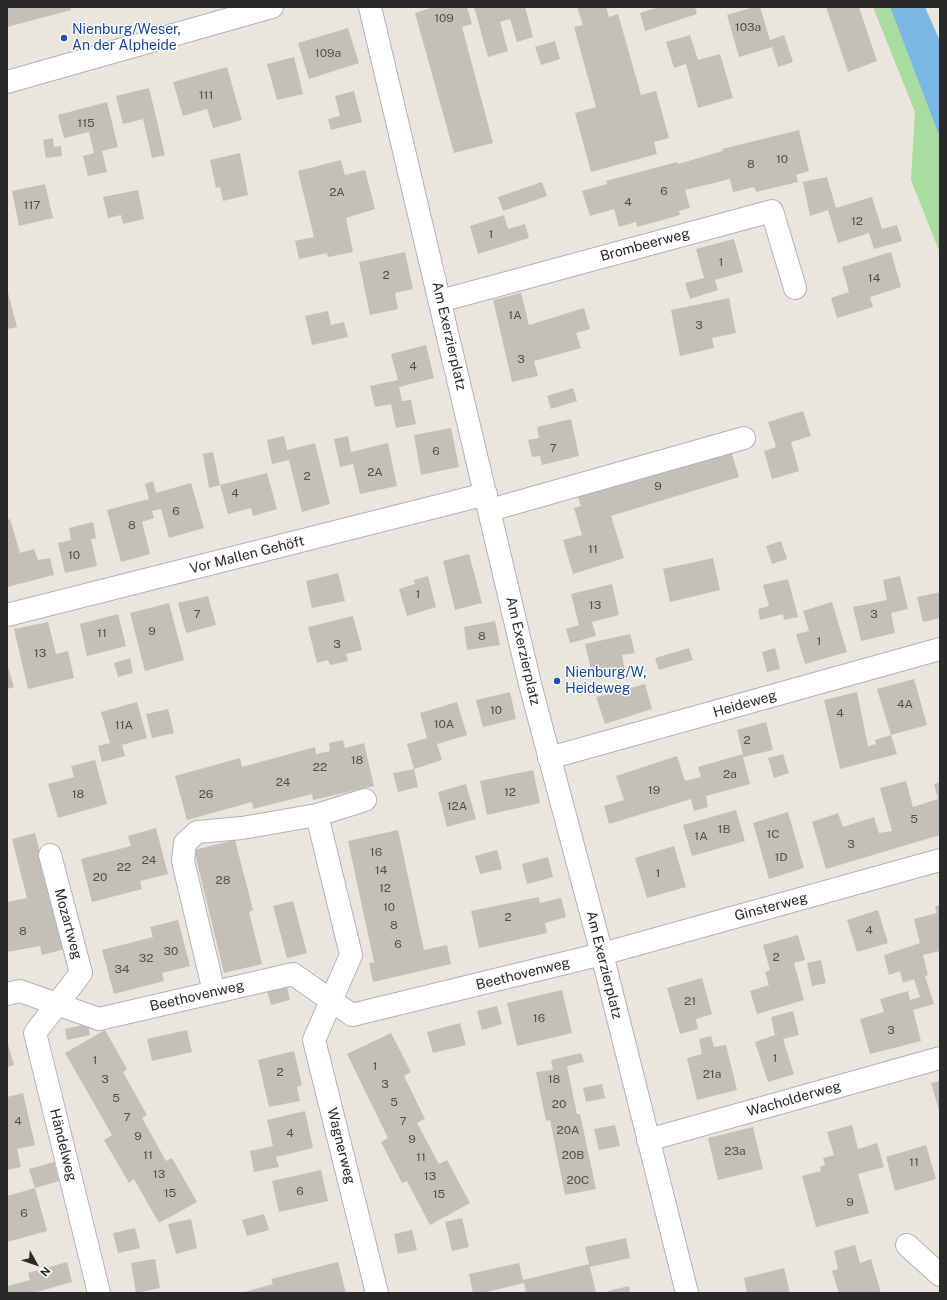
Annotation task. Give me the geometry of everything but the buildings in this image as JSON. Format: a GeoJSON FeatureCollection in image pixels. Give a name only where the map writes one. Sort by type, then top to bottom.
{"type":"FeatureCollection","features":[{"type":"Feature","properties":{"kind":"street"},"geometry":{"type":"LineString","coordinates":[[7,82],[272,7]]}},
{"type":"Feature","properties":{"kind":"street","name":"Am Exerzierplatz"},"geometry":{"type":"LineString","coordinates":[[370,7],[531,688],[602,954],[687,1293]]}},
{"type":"Feature","properties":{"kind":"street","name":"Brombeerweg"},"geometry":{"type":"LineString","coordinates":[[440,301],[772,211],[795,288]]}},
{"type":"Feature","properties":{"kind":"street","name":"Vor Mallen Gehöft"},"geometry":{"type":"LineString","coordinates":[[7,615],[488,502],[744,438]]}},
{"type":"Feature","properties":{"kind":"street","name":"Heideweg"},"geometry":{"type":"LineString","coordinates":[[549,758],[940,649]]}},
{"type":"Feature","properties":{"kind":"street"},"geometry":{"type":"LineString","coordinates":[[214,992],[183,861],[185,843],[197,832],[242,828],[317,815],[365,800]]}},
{"type":"Feature","properties":{"kind":"street"},"geometry":{"type":"LineString","coordinates":[[317,815],[351,955],[331,1001]]}},
{"type":"Feature","properties":{"kind":"street","name":"Mozartweg"},"geometry":{"type":"LineString","coordinates":[[50,855],[81,973],[57,1004]]}},
{"type":"Feature","properties":{"kind":"street","name":"Ginsterweg"},"geometry":{"type":"LineString","coordinates":[[602,954],[940,860]]}},
{"type":"Feature","properties":{"kind":"street","name":"Beethovenweg"},"geometry":{"type":"LineString","coordinates":[[57,1004],[99,1019],[293,974],[352,1016],[602,954]]}},
{"type":"Feature","properties":{"kind":"street"},"geometry":{"type":"LineString","coordinates":[[7,994],[20,991],[57,1004]]}},
{"type":"Feature","properties":{"kind":"street","name":"Wagnerweg"},"geometry":{"type":"LineString","coordinates":[[331,1001],[314,1040],[377,1293]]}},
{"type":"Feature","properties":{"kind":"street","name":"Händelweg"},"geometry":{"type":"LineString","coordinates":[[57,1004],[35,1032],[100,1293]]}},
{"type":"Feature","properties":{"kind":"street","name":"Wacholderweg"},"geometry":{"type":"LineString","coordinates":[[648,1140],[940,1058]]}},
{"type":"Feature","properties":{"kind":"street"},"geometry":{"type":"LineString","coordinates":[[906,1245],[940,1275]]}},
{"type":"Feature","properties":{"kind":"green space"},"geometry":{"type":"Polygon","coordinates":[[[873,7],[890,7],[940,138],[940,253],[911,180],[915,112],[873,7]]]}},
{"type":"Feature","properties":{"kind":"water"},"geometry":{"type":"Polygon","coordinates":[[[890,7],[925,7],[940,41],[940,138],[890,7]]]}},
{"type":"Feature","properties":{"kind":"place","name":"Nienburg/Weser, An der Alpheide"},"geometry":{"type":"Point","coordinates":[64,38]}},
{"type":"Feature","properties":{"kind":"place","name":"Nienburg/W, Heideweg"},"geometry":{"type":"Point","coordinates":[557,681]}}]}
